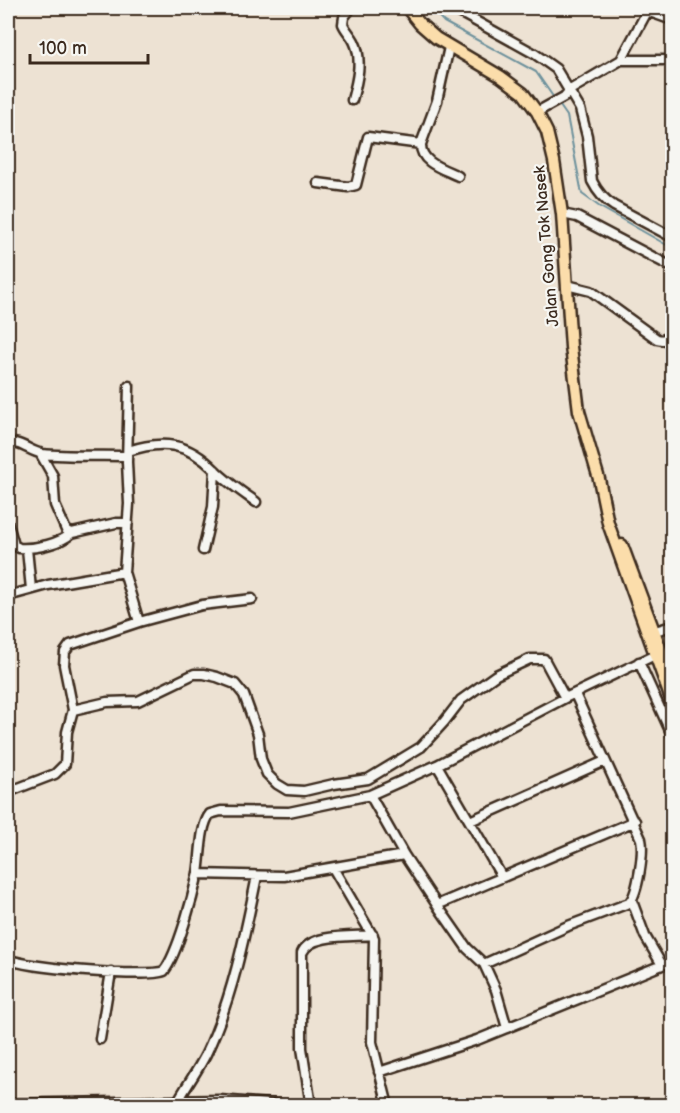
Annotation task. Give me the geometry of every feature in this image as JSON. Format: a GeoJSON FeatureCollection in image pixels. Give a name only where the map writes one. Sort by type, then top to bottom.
{"type":"FeatureCollection","features":[{"type":"Feature","properties":{"kind":"main road","name":"Jalan Gong Tok Nasek"},"geometry":{"type":"LineString","coordinates":[[407,8],[420,24],[448,47],[514,85],[523,93],[537,112],[551,145],[562,214],[571,347],[579,411],[611,533],[672,702]]}},
{"type":"Feature","properties":{"kind":"main road","name":"Jalan Gong Tok Nasek"},"geometry":{"type":"LineString","coordinates":[[606,510],[614,522],[672,679]]}},
{"type":"Feature","properties":{"kind":"main road"},"geometry":{"type":"LineString","coordinates":[[657,636],[655,655],[666,662]]}},
{"type":"Feature","properties":{"kind":"street"},"geometry":{"type":"LineString","coordinates":[[351,8],[344,17],[343,24],[357,47],[358,73],[352,100]]}},
{"type":"Feature","properties":{"kind":"street"},"geometry":{"type":"LineString","coordinates":[[452,8],[556,69],[567,94],[577,102],[584,120],[592,181],[595,186],[607,201],[672,237]]}},
{"type":"Feature","properties":{"kind":"street"},"geometry":{"type":"LineString","coordinates":[[537,112],[621,60],[648,9],[672,20]]}},
{"type":"Feature","properties":{"kind":"street"},"geometry":{"type":"LineString","coordinates":[[448,47],[437,101],[421,144],[422,155],[427,160],[458,176]]}},
{"type":"Feature","properties":{"kind":"street"},"geometry":{"type":"LineString","coordinates":[[621,60],[672,60]]}},
{"type":"Feature","properties":{"kind":"street"},"geometry":{"type":"LineString","coordinates":[[318,183],[348,187],[356,185],[368,137],[421,144]]}},
{"type":"Feature","properties":{"kind":"street"},"geometry":{"type":"LineString","coordinates":[[562,214],[577,217],[672,267]]}},
{"type":"Feature","properties":{"kind":"street"},"geometry":{"type":"LineString","coordinates":[[567,285],[591,291],[657,339],[662,340],[672,336]]}},
{"type":"Feature","properties":{"kind":"street"},"geometry":{"type":"LineString","coordinates":[[129,386],[128,523],[124,572],[139,622]]}},
{"type":"Feature","properties":{"kind":"street"},"geometry":{"type":"LineString","coordinates":[[8,442],[16,442],[40,453],[128,453],[154,445],[180,447],[195,453],[256,502]]}},
{"type":"Feature","properties":{"kind":"street"},"geometry":{"type":"LineString","coordinates":[[40,453],[54,476],[55,505],[61,523],[66,530],[72,533]]}},
{"type":"Feature","properties":{"kind":"street"},"geometry":{"type":"LineString","coordinates":[[203,550],[213,507],[215,470]]}},
{"type":"Feature","properties":{"kind":"street"},"geometry":{"type":"LineString","coordinates":[[8,479],[8,502]]}},
{"type":"Feature","properties":{"kind":"street"},"geometry":{"type":"LineString","coordinates":[[8,524],[15,546],[27,549],[64,538],[72,533],[116,523],[128,523]]}},
{"type":"Feature","properties":{"kind":"street"},"geometry":{"type":"LineString","coordinates":[[27,549],[31,590]]}},
{"type":"Feature","properties":{"kind":"street"},"geometry":{"type":"LineString","coordinates":[[8,596],[84,578],[124,572]]}},
{"type":"Feature","properties":{"kind":"street"},"geometry":{"type":"LineString","coordinates":[[8,792],[55,774],[62,768],[66,757],[67,732],[73,710],[64,665],[68,647],[139,622],[202,605],[252,599]]}},
{"type":"Feature","properties":{"kind":"street"},"geometry":{"type":"LineString","coordinates":[[657,636],[672,626]]}},
{"type":"Feature","properties":{"kind":"street"},"geometry":{"type":"LineString","coordinates":[[8,959],[23,964],[111,972],[157,973],[167,968],[174,956],[198,874],[205,821],[210,813],[221,811],[280,813],[370,795],[437,765],[565,698],[655,655]]}},
{"type":"Feature","properties":{"kind":"street"},"geometry":{"type":"LineString","coordinates":[[73,710],[107,702],[138,701],[194,674],[217,677],[235,684],[244,695],[258,734],[261,759],[267,774],[283,788],[300,791],[364,781],[387,766],[407,757],[431,738],[461,700],[502,671],[530,659],[544,659],[565,698]]}},
{"type":"Feature","properties":{"kind":"street"},"geometry":{"type":"LineString","coordinates":[[639,662],[672,735]]}},
{"type":"Feature","properties":{"kind":"street"},"geometry":{"type":"LineString","coordinates":[[379,1072],[477,1040],[669,962],[645,936],[632,901],[642,847],[641,839],[575,694]]}},
{"type":"Feature","properties":{"kind":"street"},"geometry":{"type":"LineString","coordinates":[[470,821],[605,761]]}},
{"type":"Feature","properties":{"kind":"street"},"geometry":{"type":"LineString","coordinates":[[437,765],[502,877]]}},
{"type":"Feature","properties":{"kind":"street"},"geometry":{"type":"LineString","coordinates":[[370,795],[437,905],[467,948],[484,964],[496,990],[507,1028]]}},
{"type":"Feature","properties":{"kind":"street"},"geometry":{"type":"LineString","coordinates":[[437,905],[634,821]]}},
{"type":"Feature","properties":{"kind":"street"},"geometry":{"type":"LineString","coordinates":[[198,874],[284,876],[405,855]]}},
{"type":"Feature","properties":{"kind":"street"},"geometry":{"type":"LineString","coordinates":[[333,868],[373,935],[375,948],[372,1042],[388,1106]]}},
{"type":"Feature","properties":{"kind":"street"},"geometry":{"type":"LineString","coordinates":[[178,1101],[207,1053],[216,1029],[243,942],[257,876]]}},
{"type":"Feature","properties":{"kind":"street"},"geometry":{"type":"LineString","coordinates":[[484,964],[632,901]]}},
{"type":"Feature","properties":{"kind":"street"},"geometry":{"type":"LineString","coordinates":[[311,1106],[302,1048],[302,953],[307,945],[319,939],[373,935]]}},
{"type":"Feature","properties":{"kind":"street"},"geometry":{"type":"LineString","coordinates":[[100,1039],[111,972]]}},
{"type":"Feature","properties":{"kind":"street"},"geometry":{"type":"LineString","coordinates":[[8,1104],[231,1101],[294,1106]]}},
{"type":"Feature","properties":{"kind":"waterway"},"geometry":{"type":"LineString","coordinates":[[431,8],[444,22],[536,72],[554,98]]}},
{"type":"Feature","properties":{"kind":"waterway"},"geometry":{"type":"LineString","coordinates":[[558,103],[567,116],[582,194],[600,207],[672,248]]}}]}
